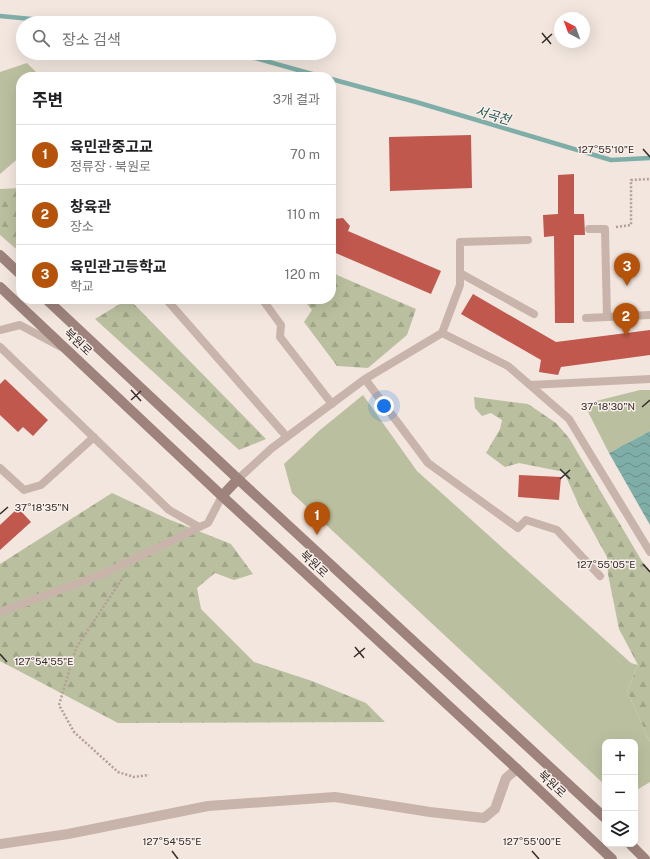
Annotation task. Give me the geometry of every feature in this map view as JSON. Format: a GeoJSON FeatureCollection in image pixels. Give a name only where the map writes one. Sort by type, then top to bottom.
{"type":"FeatureCollection","features":[{"type":"Feature","properties":{"kind":"street"},"geometry":{"type":"LineString","coordinates":[[0,256],[16,270]]}},
{"type":"Feature","properties":{"kind":"street","name":"북원로"},"geometry":{"type":"LineString","coordinates":[[0,287],[16,302]]}},
{"type":"Feature","properties":{"kind":"street","name":"북원로"},"geometry":{"type":"LineString","coordinates":[[18,304],[222,496],[517,768],[612,859]]}},
{"type":"Feature","properties":{"kind":"street","name":"북원로"},"geometry":{"type":"LineString","coordinates":[[51,304],[238,479],[602,815]]}},
{"type":"Feature","properties":{"kind":"street"},"geometry":{"type":"LineString","coordinates":[[222,496],[238,479]]}},
{"type":"Feature","properties":{"kind":"street"},"geometry":{"type":"LineString","coordinates":[[0,844],[68,834],[208,806],[336,797],[430,812],[484,818],[495,809],[506,778],[517,768]]}},
{"type":"Feature","properties":{"kind":"street"},"geometry":{"type":"LineString","coordinates":[[633,847],[644,859]]}},
{"type":"Feature","properties":{"kind":"lane"},"geometry":{"type":"LineString","coordinates":[[589,229],[605,229],[607,317]]}},
{"type":"Feature","properties":{"kind":"lane"},"geometry":{"type":"LineString","coordinates":[[238,479],[272,448],[365,379],[442,333],[460,285],[460,242],[528,240]]}},
{"type":"Feature","properties":{"kind":"lane"},"geometry":{"type":"LineString","coordinates":[[460,273],[534,314]]}},
{"type":"Feature","properties":{"kind":"lane"},"geometry":{"type":"LineString","coordinates":[[170,304],[287,437]]}},
{"type":"Feature","properties":{"kind":"lane"},"geometry":{"type":"LineString","coordinates":[[266,304],[281,324],[280,337],[332,404]]}},
{"type":"Feature","properties":{"kind":"lane"},"geometry":{"type":"LineString","coordinates":[[586,318],[650,315]]}},
{"type":"Feature","properties":{"kind":"lane"},"geometry":{"type":"LineString","coordinates":[[0,330],[20,325],[70,352]]}},
{"type":"Feature","properties":{"kind":"lane"},"geometry":{"type":"LineString","coordinates":[[442,333],[508,366],[569,419],[650,552]]}},
{"type":"Feature","properties":{"kind":"lane"},"geometry":{"type":"LineString","coordinates":[[0,347],[169,510],[199,528]]}},
{"type":"Feature","properties":{"kind":"lane"},"geometry":{"type":"LineString","coordinates":[[365,379],[428,463],[518,528],[526,520],[557,530],[600,576]]}},
{"type":"Feature","properties":{"kind":"lane"},"geometry":{"type":"LineString","coordinates":[[530,385],[650,379]]}},
{"type":"Feature","properties":{"kind":"lane"},"geometry":{"type":"LineString","coordinates":[[0,468],[24,490],[35,487],[41,485],[94,437]]}},
{"type":"Feature","properties":{"kind":"lane"},"geometry":{"type":"LineString","coordinates":[[0,612],[103,574],[199,528],[208,523],[222,496]]}},
{"type":"Feature","properties":{"kind":"path"},"geometry":{"type":"LineString","coordinates":[[605,229],[631,225],[631,180],[650,179]]}},
{"type":"Feature","properties":{"kind":"path"},"geometry":{"type":"LineString","coordinates":[[136,558],[76,648],[59,705],[74,732],[118,772],[134,777],[149,775]]}},
{"type":"Feature","properties":{"kind":"green space"},"geometry":{"type":"Polygon","coordinates":[[[27,63],[36,72],[16,72],[16,160],[0,174],[0,72],[27,63]]]}},
{"type":"Feature","properties":{"kind":"green space"},"geometry":{"type":"Polygon","coordinates":[[[16,188],[16,249],[0,235],[0,189],[16,188]]]}},
{"type":"Feature","properties":{"kind":"green space"},"geometry":{"type":"Polygon","coordinates":[[[336,273],[416,309],[407,335],[368,368],[337,366],[304,322],[312,310],[307,304],[336,304],[336,273]]]}},
{"type":"Feature","properties":{"kind":"green space"},"geometry":{"type":"Polygon","coordinates":[[[120,304],[134,304],[266,439],[239,450],[95,319],[120,304]]]}},
{"type":"Feature","properties":{"kind":"green space"},"geometry":{"type":"Polygon","coordinates":[[[640,390],[650,390],[650,431],[609,453],[584,404],[640,390]]]}},
{"type":"Feature","properties":{"kind":"green space"},"geometry":{"type":"Polygon","coordinates":[[[363,395],[417,471],[631,663],[638,665],[627,691],[650,742],[650,782],[638,789],[638,739],[602,739],[602,782],[292,493],[284,464],[320,430],[363,395]]]}},
{"type":"Feature","properties":{"kind":"green space"},"geometry":{"type":"Polygon","coordinates":[[[474,397],[528,404],[556,423],[569,438],[643,563],[650,571],[650,742],[627,691],[638,665],[619,629],[608,574],[607,557],[580,508],[564,472],[519,463],[505,467],[486,453],[500,429],[502,420],[491,413],[482,416],[475,408],[474,397]]]}},
{"type":"Feature","properties":{"kind":"green space"},"geometry":{"type":"Polygon","coordinates":[[[112,493],[168,519],[231,544],[253,574],[234,580],[215,573],[197,588],[201,609],[254,662],[312,681],[366,703],[385,722],[118,723],[0,661],[0,564],[112,493]]]}},
{"type":"Feature","properties":{"kind":"water"},"geometry":{"type":"Polygon","coordinates":[[[650,431],[650,525],[609,453],[650,431]]]}},
{"type":"Feature","properties":{"kind":"building"},"geometry":{"type":"Polygon","coordinates":[[[471,135],[472,188],[390,191],[389,137],[471,135]]]}},
{"type":"Feature","properties":{"kind":"building"},"geometry":{"type":"Polygon","coordinates":[[[574,174],[574,214],[584,214],[585,235],[574,235],[574,323],[555,323],[554,236],[544,237],[543,215],[558,214],[558,175],[574,174]]]}},
{"type":"Feature","properties":{"kind":"building"},"geometry":{"type":"Polygon","coordinates":[[[343,218],[350,226],[348,231],[441,271],[431,294],[336,253],[336,219],[343,218]]]}},
{"type":"Feature","properties":{"kind":"building"},"geometry":{"type":"Polygon","coordinates":[[[473,294],[556,342],[650,330],[650,355],[561,367],[558,375],[539,372],[541,360],[461,314],[473,294]]]}},
{"type":"Feature","properties":{"kind":"building"},"geometry":{"type":"Polygon","coordinates":[[[5,379],[48,420],[33,436],[23,427],[18,432],[0,415],[0,384],[5,379]]]}},
{"type":"Feature","properties":{"kind":"building"},"geometry":{"type":"Polygon","coordinates":[[[519,475],[561,477],[559,500],[518,497],[519,475]]]}},
{"type":"Feature","properties":{"kind":"building"},"geometry":{"type":"Polygon","coordinates":[[[18,508],[31,522],[0,550],[0,525],[18,508]]]}},
{"type":"Feature","properties":{"kind":"waterway","name":"서곡천"},"geometry":{"type":"LineString","coordinates":[[0,16],[16,18]]}},
{"type":"Feature","properties":{"kind":"waterway","name":"서곡천"},"geometry":{"type":"LineString","coordinates":[[262,60],[305,72]]}},
{"type":"Feature","properties":{"kind":"waterway","name":"서곡천"},"geometry":{"type":"LineString","coordinates":[[336,80],[416,102],[611,160],[650,158]]}},
{"type":"Feature","properties":{"kind":"place","name":"육민관고등학교"},"geometry":{"type":"Point","coordinates":[627,286]}},
{"type":"Feature","properties":{"kind":"place","name":"창육관"},"geometry":{"type":"Point","coordinates":[626,336]}},
{"type":"Feature","properties":{"kind":"place","name":"육민관중고교"},"geometry":{"type":"Point","coordinates":[317,535]}}]}
